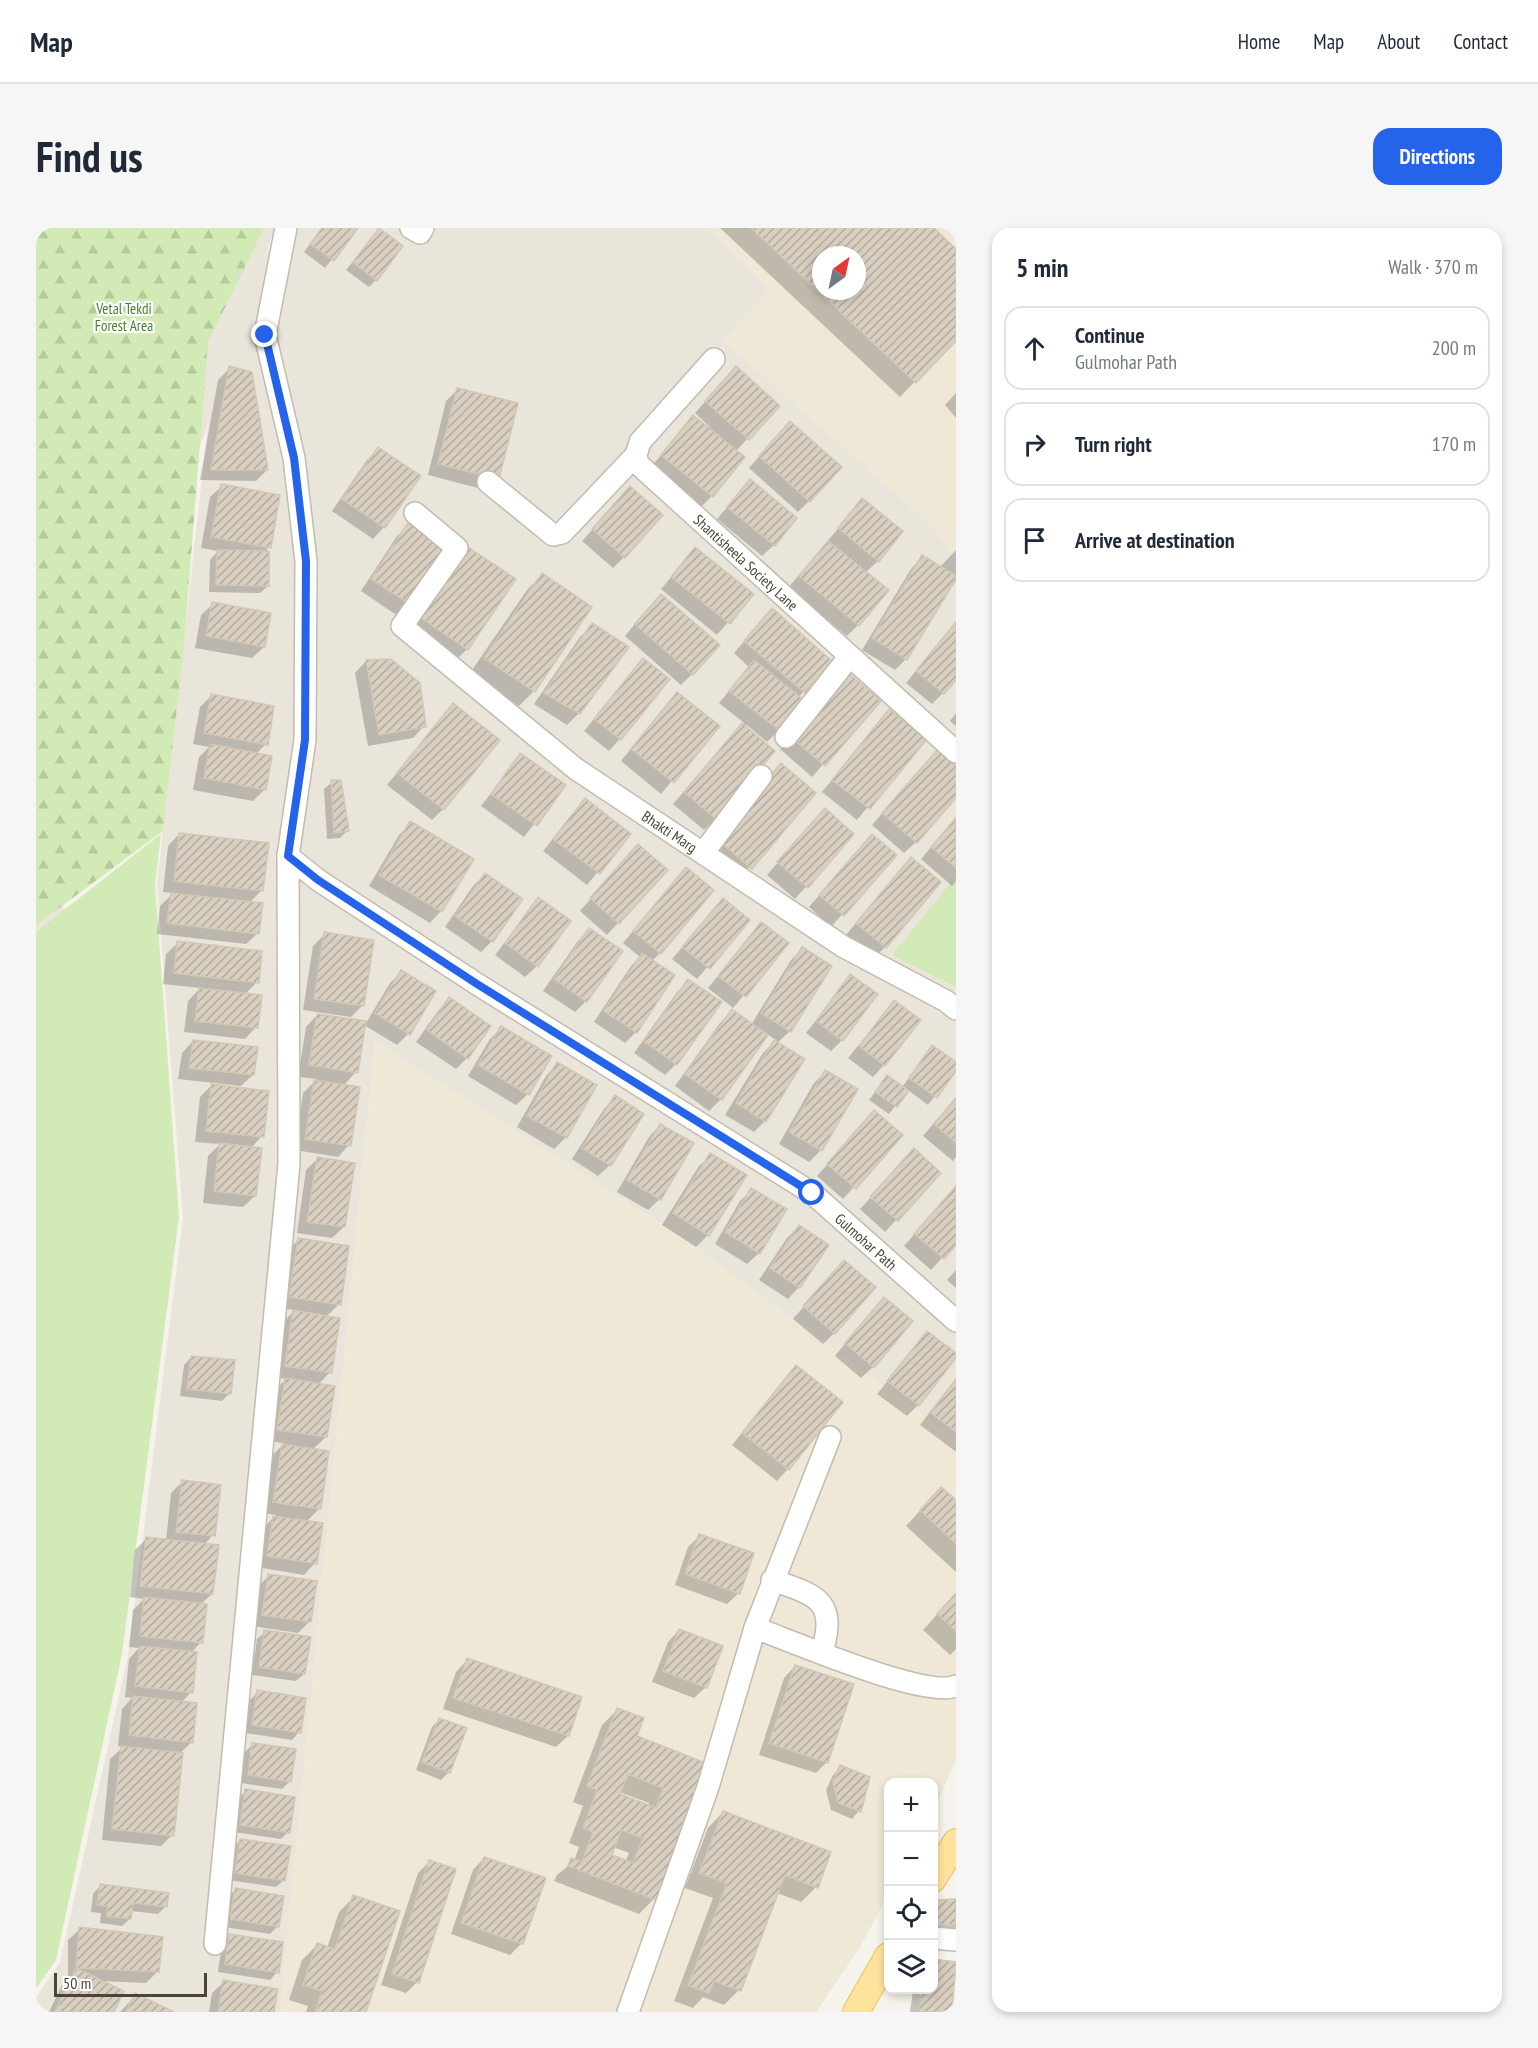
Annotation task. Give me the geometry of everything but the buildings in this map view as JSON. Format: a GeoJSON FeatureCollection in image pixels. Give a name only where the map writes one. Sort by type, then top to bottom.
{"type":"FeatureCollection","features":[{"type":"Feature","properties":{"kind":"main road"},"geometry":{"type":"LineString","coordinates":[[938,1871],[956,1842]]}},
{"type":"Feature","properties":{"kind":"main road"},"geometry":{"type":"LineString","coordinates":[[856,2012],[884,1963]]}},
{"type":"Feature","properties":{"kind":"street"},"geometry":{"type":"LineString","coordinates":[[215,1944],[289,1164],[288,856],[305,740],[306,561],[294,458],[265,335],[286,228]]}},
{"type":"Feature","properties":{"kind":"street"},"geometry":{"type":"LineString","coordinates":[[411,228],[420,233],[423,228]]}},
{"type":"Feature","properties":{"kind":"street"},"geometry":{"type":"LineString","coordinates":[[488,482],[553,535],[562,533],[636,455],[640,442],[714,359]]}},
{"type":"Feature","properties":{"kind":"street","name":"Shantisheela Society Lane"},"geometry":{"type":"LineString","coordinates":[[636,455],[638,464],[956,752]]}},
{"type":"Feature","properties":{"kind":"street","name":"Bhakti Marg"},"geometry":{"type":"LineString","coordinates":[[415,513],[457,548],[402,626],[576,769],[705,852],[844,947],[946,1000],[956,1009]]}},
{"type":"Feature","properties":{"kind":"street"},"geometry":{"type":"LineString","coordinates":[[786,737],[850,656]]}},
{"type":"Feature","properties":{"kind":"street"},"geometry":{"type":"LineString","coordinates":[[705,852],[761,776]]}},
{"type":"Feature","properties":{"kind":"street","name":"Gulmohar Path"},"geometry":{"type":"LineString","coordinates":[[288,856],[318,880],[477,984],[812,1193],[956,1321]]}},
{"type":"Feature","properties":{"kind":"street"},"geometry":{"type":"LineString","coordinates":[[628,2012],[708,1787],[755,1628],[830,1437]]}},
{"type":"Feature","properties":{"kind":"street"},"geometry":{"type":"LineString","coordinates":[[772,1580],[813,1595],[821,1603],[828,1621],[822,1652]]}},
{"type":"Feature","properties":{"kind":"street"},"geometry":{"type":"LineString","coordinates":[[755,1628],[915,1685],[950,1689],[956,1686]]}},
{"type":"Feature","properties":{"kind":"street"},"geometry":{"type":"LineString","coordinates":[[938,1938],[956,1940]]}},
{"type":"Feature","properties":{"kind":"shaded area"},"geometry":{"type":"Polygon","coordinates":[[[36,228],[275,228],[264,260],[280,228],[707,228],[770,289],[723,340],[931,525],[956,558],[956,1442],[679,1235],[375,1041],[280,2012],[36,2012],[36,1997],[60,1963],[128,1655],[183,1218],[157,884],[208,423],[77,803],[36,1124],[36,228]]]}},
{"type":"Feature","properties":{"kind":"shaded area"},"geometry":{"type":"Polygon","coordinates":[[[707,228],[956,228],[956,558],[931,525],[722,340],[770,289],[707,228]]]}},
{"type":"Feature","properties":{"kind":"shaded area"},"geometry":{"type":"Polygon","coordinates":[[[375,1041],[679,1235],[956,1442],[956,1760],[938,1801],[938,1778],[884,1778],[884,1902],[860,1947],[816,2012],[280,2012],[375,1041]]]}},
{"type":"Feature","properties":{"kind":"green space","name":"Vetal Tekdi Forest Area"},"geometry":{"type":"Polygon","coordinates":[[[36,228],[264,228],[208,342],[184,645],[163,831],[36,925],[36,228]]]}},
{"type":"Feature","properties":{"kind":"green space"},"geometry":{"type":"Polygon","coordinates":[[[161,834],[155,883],[179,1217],[122,1654],[56,1960],[36,1988],[36,932],[161,834]]]}},
{"type":"Feature","properties":{"kind":"green space"},"geometry":{"type":"Polygon","coordinates":[[[952,881],[956,882],[956,987],[892,955],[952,881]]]}},
{"type":"Feature","properties":{"kind":"route"},"geometry":{"type":"LineString","coordinates":[[265,335],[294,458],[306,561],[305,740],[288,856],[318,880],[477,984],[725,1136],[812,1193]]}}]}
